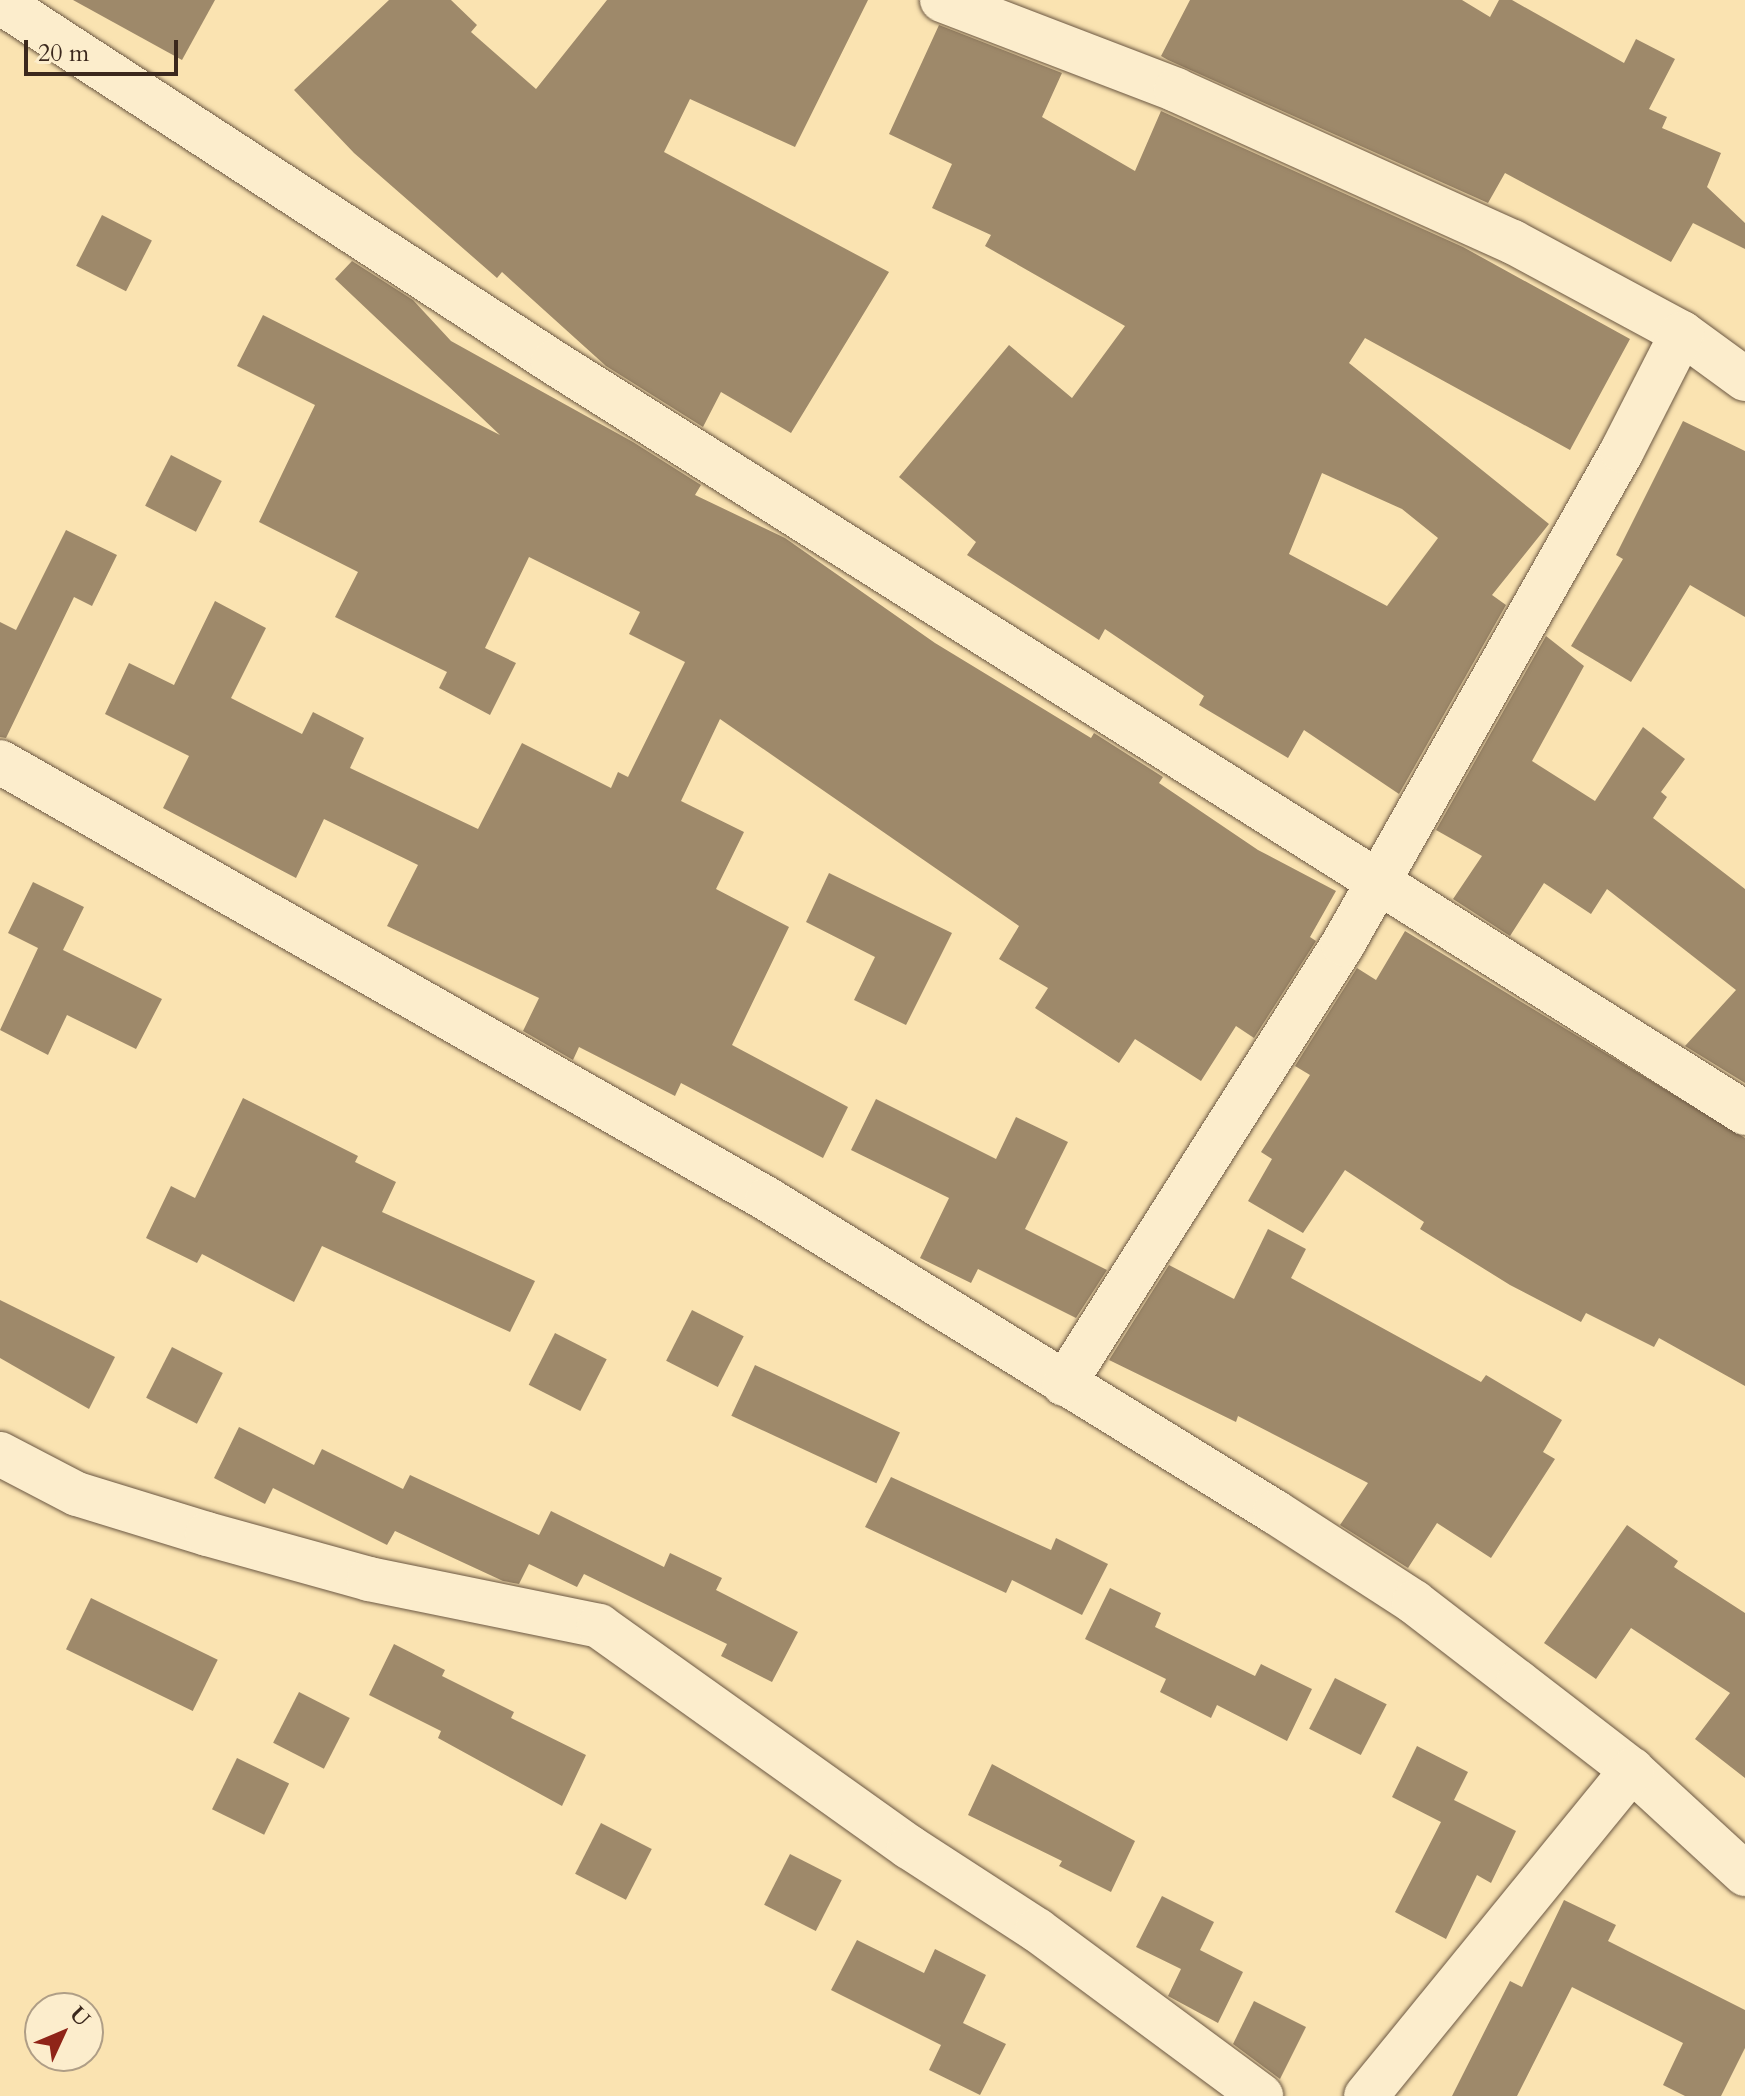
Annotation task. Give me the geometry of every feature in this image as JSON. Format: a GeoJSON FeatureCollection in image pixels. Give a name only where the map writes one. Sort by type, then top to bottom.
{"type":"FeatureCollection","features":[{"type":"Feature","properties":{"kind":"street"},"geometry":{"type":"LineString","coordinates":[[942,0],[1176,90],[1513,242],[1682,333],[1745,379]]}},
{"type":"Feature","properties":{"kind":"street"},"geometry":{"type":"LineString","coordinates":[[0,2],[553,362],[1745,1113]]}},
{"type":"Feature","properties":{"kind":"street"},"geometry":{"type":"LineString","coordinates":[[1064,1384],[1312,997],[1622,451],[1682,333]]}},
{"type":"Feature","properties":{"kind":"street"},"geometry":{"type":"LineString","coordinates":[[0,762],[767,1199],[1414,1602],[1632,1770],[1745,1874]]}},
{"type":"Feature","properties":{"kind":"street"},"geometry":{"type":"LineString","coordinates":[[0,1454],[77,1494],[207,1534],[369,1579],[599,1626],[909,1847],[1037,1930],[1261,2096]]}},
{"type":"Feature","properties":{"kind":"street"},"geometry":{"type":"LineString","coordinates":[[1366,2096],[1632,1770]]}},
{"type":"Feature","properties":{"kind":"building"},"geometry":{"type":"Polygon","coordinates":[[[73,0],[215,0],[182,60],[73,0]]]}},
{"type":"Feature","properties":{"kind":"building"},"geometry":{"type":"Polygon","coordinates":[[[389,0],[451,0],[477,25],[471,32],[536,89],[607,0],[868,0],[795,147],[690,99],[664,152],[889,272],[791,433],[721,392],[703,427],[606,366],[502,272],[497,278],[354,153],[294,90],[389,0]]]}},
{"type":"Feature","properties":{"kind":"building"},"geometry":{"type":"Polygon","coordinates":[[[1190,0],[1462,0],[1490,17],[1499,0],[1512,0],[1624,63],[1636,39],[1675,59],[1649,109],[1667,117],[1662,128],[1721,153],[1707,187],[1745,223],[1745,249],[1693,223],[1671,262],[1505,173],[1488,203],[1168,60],[1161,56],[1190,0]]]}},
{"type":"Feature","properties":{"kind":"building"},"geometry":{"type":"Polygon","coordinates":[[[939,25],[1062,73],[1042,117],[1135,171],[1161,111],[1463,247],[1630,339],[1570,450],[1365,338],[1349,363],[1549,524],[1492,595],[1506,605],[1399,794],[1304,730],[1288,758],[1199,705],[1204,696],[1105,629],[1099,640],[967,555],[976,542],[899,477],[1009,345],[1072,398],[1125,326],[985,246],[991,235],[932,208],[952,164],[889,134],[939,25]],[[1322,473],[1289,554],[1387,606],[1438,538],[1402,509],[1322,473]]]}},
{"type":"Feature","properties":{"kind":"building"},"geometry":{"type":"Polygon","coordinates":[[[102,215],[152,240],[126,291],[76,266],[102,215]]]}},
{"type":"Feature","properties":{"kind":"building"},"geometry":{"type":"Polygon","coordinates":[[[352,261],[413,300],[451,341],[633,442],[701,485],[695,495],[785,538],[935,643],[1091,738],[1094,733],[1163,777],[1159,783],[1258,850],[1336,891],[1310,937],[1316,941],[1254,1038],[1236,1026],[1201,1081],[1135,1039],[1119,1063],[1035,1008],[1048,988],[999,959],[1019,926],[720,719],[681,801],[744,832],[716,889],[789,927],[732,1045],[848,1107],[823,1158],[681,1083],[675,1096],[579,1047],[573,1060],[523,1031],[539,998],[387,926],[418,865],[324,819],[296,878],[163,808],[189,756],[105,714],[129,663],[174,685],[215,601],[266,628],[231,698],[302,734],[313,712],[364,738],[350,768],[478,829],[522,743],[611,788],[618,772],[628,777],[685,662],[629,634],[640,612],[529,557],[485,648],[516,663],[490,715],[439,688],[447,672],[335,617],[358,572],[259,522],[315,405],[237,366],[263,315],[500,435],[335,279],[352,261]]]}},
{"type":"Feature","properties":{"kind":"building"},"geometry":{"type":"Polygon","coordinates":[[[1683,421],[1745,451],[1745,617],[1690,585],[1631,682],[1571,646],[1623,559],[1616,555],[1683,421]]]}},
{"type":"Feature","properties":{"kind":"building"},"geometry":{"type":"Polygon","coordinates":[[[171,455],[222,481],[196,532],[145,506],[171,455]]]}},
{"type":"Feature","properties":{"kind":"building"},"geometry":{"type":"Polygon","coordinates":[[[66,530],[117,555],[92,606],[74,597],[6,738],[0,737],[0,622],[16,630],[66,530]]]}},
{"type":"Feature","properties":{"kind":"building"},"geometry":{"type":"Polygon","coordinates":[[[1546,636],[1584,666],[1532,761],[1595,801],[1643,727],[1685,759],[1661,792],[1667,797],[1653,818],[1745,889],[1745,1083],[1685,1046],[1736,990],[1607,889],[1591,914],[1544,883],[1510,936],[1453,899],[1482,856],[1436,830],[1546,636]]]}},
{"type":"Feature","properties":{"kind":"building"},"geometry":{"type":"Polygon","coordinates":[[[829,873],[952,933],[906,1025],[854,1000],[875,957],[806,922],[829,873]]]}},
{"type":"Feature","properties":{"kind":"building"},"geometry":{"type":"Polygon","coordinates":[[[33,882],[84,907],[63,950],[162,999],[136,1049],[67,1015],[48,1055],[0,1030],[38,948],[8,933],[33,882]]]}},
{"type":"Feature","properties":{"kind":"building"},"geometry":{"type":"Polygon","coordinates":[[[1405,931],[1745,1138],[1745,1386],[1659,1338],[1654,1347],[1586,1313],[1581,1322],[1510,1285],[1420,1229],[1424,1222],[1345,1170],[1303,1233],[1248,1201],[1272,1159],[1261,1152],[1310,1075],[1295,1066],[1357,968],[1376,980],[1405,931]]]}},
{"type":"Feature","properties":{"kind":"building"},"geometry":{"type":"Polygon","coordinates":[[[243,1098],[358,1156],[355,1162],[396,1182],[382,1212],[535,1281],[510,1332],[322,1246],[294,1302],[202,1254],[197,1263],[146,1238],[171,1186],[195,1198],[243,1098]]]}},
{"type":"Feature","properties":{"kind":"building"},"geometry":{"type":"Polygon","coordinates":[[[876,1099],[996,1159],[1016,1117],[1068,1142],[1025,1229],[1107,1270],[1076,1318],[978,1269],[971,1283],[920,1258],[949,1198],[851,1150],[876,1099]]]}},
{"type":"Feature","properties":{"kind":"building"},"geometry":{"type":"Polygon","coordinates":[[[1268,1229],[1306,1249],[1291,1278],[1481,1382],[1486,1375],[1562,1420],[1543,1452],[1555,1459],[1491,1558],[1437,1523],[1408,1568],[1340,1525],[1368,1483],[1238,1416],[1236,1422],[1109,1360],[1169,1265],[1234,1299],[1268,1229]]]}},
{"type":"Feature","properties":{"kind":"building"},"geometry":{"type":"Polygon","coordinates":[[[0,1300],[115,1357],[89,1409],[0,1358],[0,1300]]]}},
{"type":"Feature","properties":{"kind":"building"},"geometry":{"type":"Polygon","coordinates":[[[692,1310],[744,1336],[718,1387],[666,1361],[692,1310]]]}},
{"type":"Feature","properties":{"kind":"building"},"geometry":{"type":"Polygon","coordinates":[[[555,1333],[607,1359],[580,1411],[529,1385],[555,1333]]]}},
{"type":"Feature","properties":{"kind":"building"},"geometry":{"type":"Polygon","coordinates":[[[172,1347],[223,1373],[197,1424],[146,1398],[172,1347]]]}},
{"type":"Feature","properties":{"kind":"building"},"geometry":{"type":"Polygon","coordinates":[[[755,1365],[900,1433],[876,1483],[731,1416],[755,1365]]]}},
{"type":"Feature","properties":{"kind":"building"},"geometry":{"type":"Polygon","coordinates":[[[239,1427],[314,1465],[322,1449],[403,1489],[410,1475],[539,1535],[551,1511],[664,1567],[670,1553],[722,1578],[716,1590],[798,1632],[772,1682],[721,1656],[727,1644],[584,1574],[577,1587],[529,1564],[519,1584],[503,1581],[395,1531],[387,1545],[273,1488],[265,1504],[214,1478],[239,1427]]]}},
{"type":"Feature","properties":{"kind":"building"},"geometry":{"type":"Polygon","coordinates":[[[891,1477],[1051,1550],[1056,1538],[1108,1564],[1082,1615],[1012,1580],[1006,1593],[865,1527],[891,1477]]]}},
{"type":"Feature","properties":{"kind":"building"},"geometry":{"type":"Polygon","coordinates":[[[1627,1525],[1678,1561],[1674,1567],[1745,1613],[1745,1778],[1695,1739],[1730,1693],[1631,1628],[1596,1679],[1544,1643],[1627,1525]]]}},
{"type":"Feature","properties":{"kind":"building"},"geometry":{"type":"Polygon","coordinates":[[[1110,1588],[1161,1613],[1155,1627],[1255,1676],[1261,1664],[1312,1689],[1287,1741],[1217,1705],[1211,1718],[1160,1692],[1166,1679],[1085,1639],[1110,1588]]]}},
{"type":"Feature","properties":{"kind":"building"},"geometry":{"type":"Polygon","coordinates":[[[91,1598],[218,1660],[193,1711],[66,1649],[91,1598]]]}},
{"type":"Feature","properties":{"kind":"building"},"geometry":{"type":"Polygon","coordinates":[[[394,1644],[445,1670],[442,1676],[514,1712],[511,1718],[586,1755],[562,1806],[438,1738],[441,1731],[369,1695],[394,1644]]]}},
{"type":"Feature","properties":{"kind":"building"},"geometry":{"type":"Polygon","coordinates":[[[1335,1678],[1387,1704],[1361,1755],[1309,1729],[1335,1678]]]}},
{"type":"Feature","properties":{"kind":"building"},"geometry":{"type":"Polygon","coordinates":[[[299,1692],[350,1718],[324,1769],[273,1743],[299,1692]]]}},
{"type":"Feature","properties":{"kind":"building"},"geometry":{"type":"Polygon","coordinates":[[[1417,1746],[1468,1772],[1454,1800],[1516,1831],[1491,1883],[1477,1875],[1446,1939],[1395,1912],[1441,1822],[1392,1797],[1417,1746]]]}},
{"type":"Feature","properties":{"kind":"building"},"geometry":{"type":"Polygon","coordinates":[[[237,1758],[289,1783],[264,1835],[212,1809],[237,1758]]]}},
{"type":"Feature","properties":{"kind":"building"},"geometry":{"type":"Polygon","coordinates":[[[992,1764],[1135,1841],[1111,1892],[1059,1866],[1062,1861],[968,1815],[992,1764]]]}},
{"type":"Feature","properties":{"kind":"building"},"geometry":{"type":"Polygon","coordinates":[[[601,1823],[652,1849],[626,1900],[575,1874],[601,1823]]]}},
{"type":"Feature","properties":{"kind":"building"},"geometry":{"type":"Polygon","coordinates":[[[790,1854],[842,1880],[816,1931],[764,1905],[790,1854]]]}},
{"type":"Feature","properties":{"kind":"building"},"geometry":{"type":"Polygon","coordinates":[[[1162,1896],[1214,1922],[1200,1950],[1243,1972],[1218,2023],[1168,1996],[1181,1969],[1136,1947],[1162,1896]]]}},
{"type":"Feature","properties":{"kind":"building"},"geometry":{"type":"Polygon","coordinates":[[[1564,1900],[1616,1925],[1608,1941],[1745,2010],[1745,2048],[1721,2096],[1685,2096],[1663,2085],[1683,2043],[1572,1987],[1517,2096],[1452,2096],[1510,1981],[1522,1987],[1564,1900]]]}},
{"type":"Feature","properties":{"kind":"building"},"geometry":{"type":"Polygon","coordinates":[[[857,1940],[924,1973],[935,1949],[986,1975],[963,2023],[1006,2044],[980,2095],[929,2070],[941,2045],[831,1990],[857,1940]]]}},
{"type":"Feature","properties":{"kind":"building"},"geometry":{"type":"Polygon","coordinates":[[[1254,2001],[1306,2027],[1280,2079],[1233,2044],[1254,2001]]]}}]}
